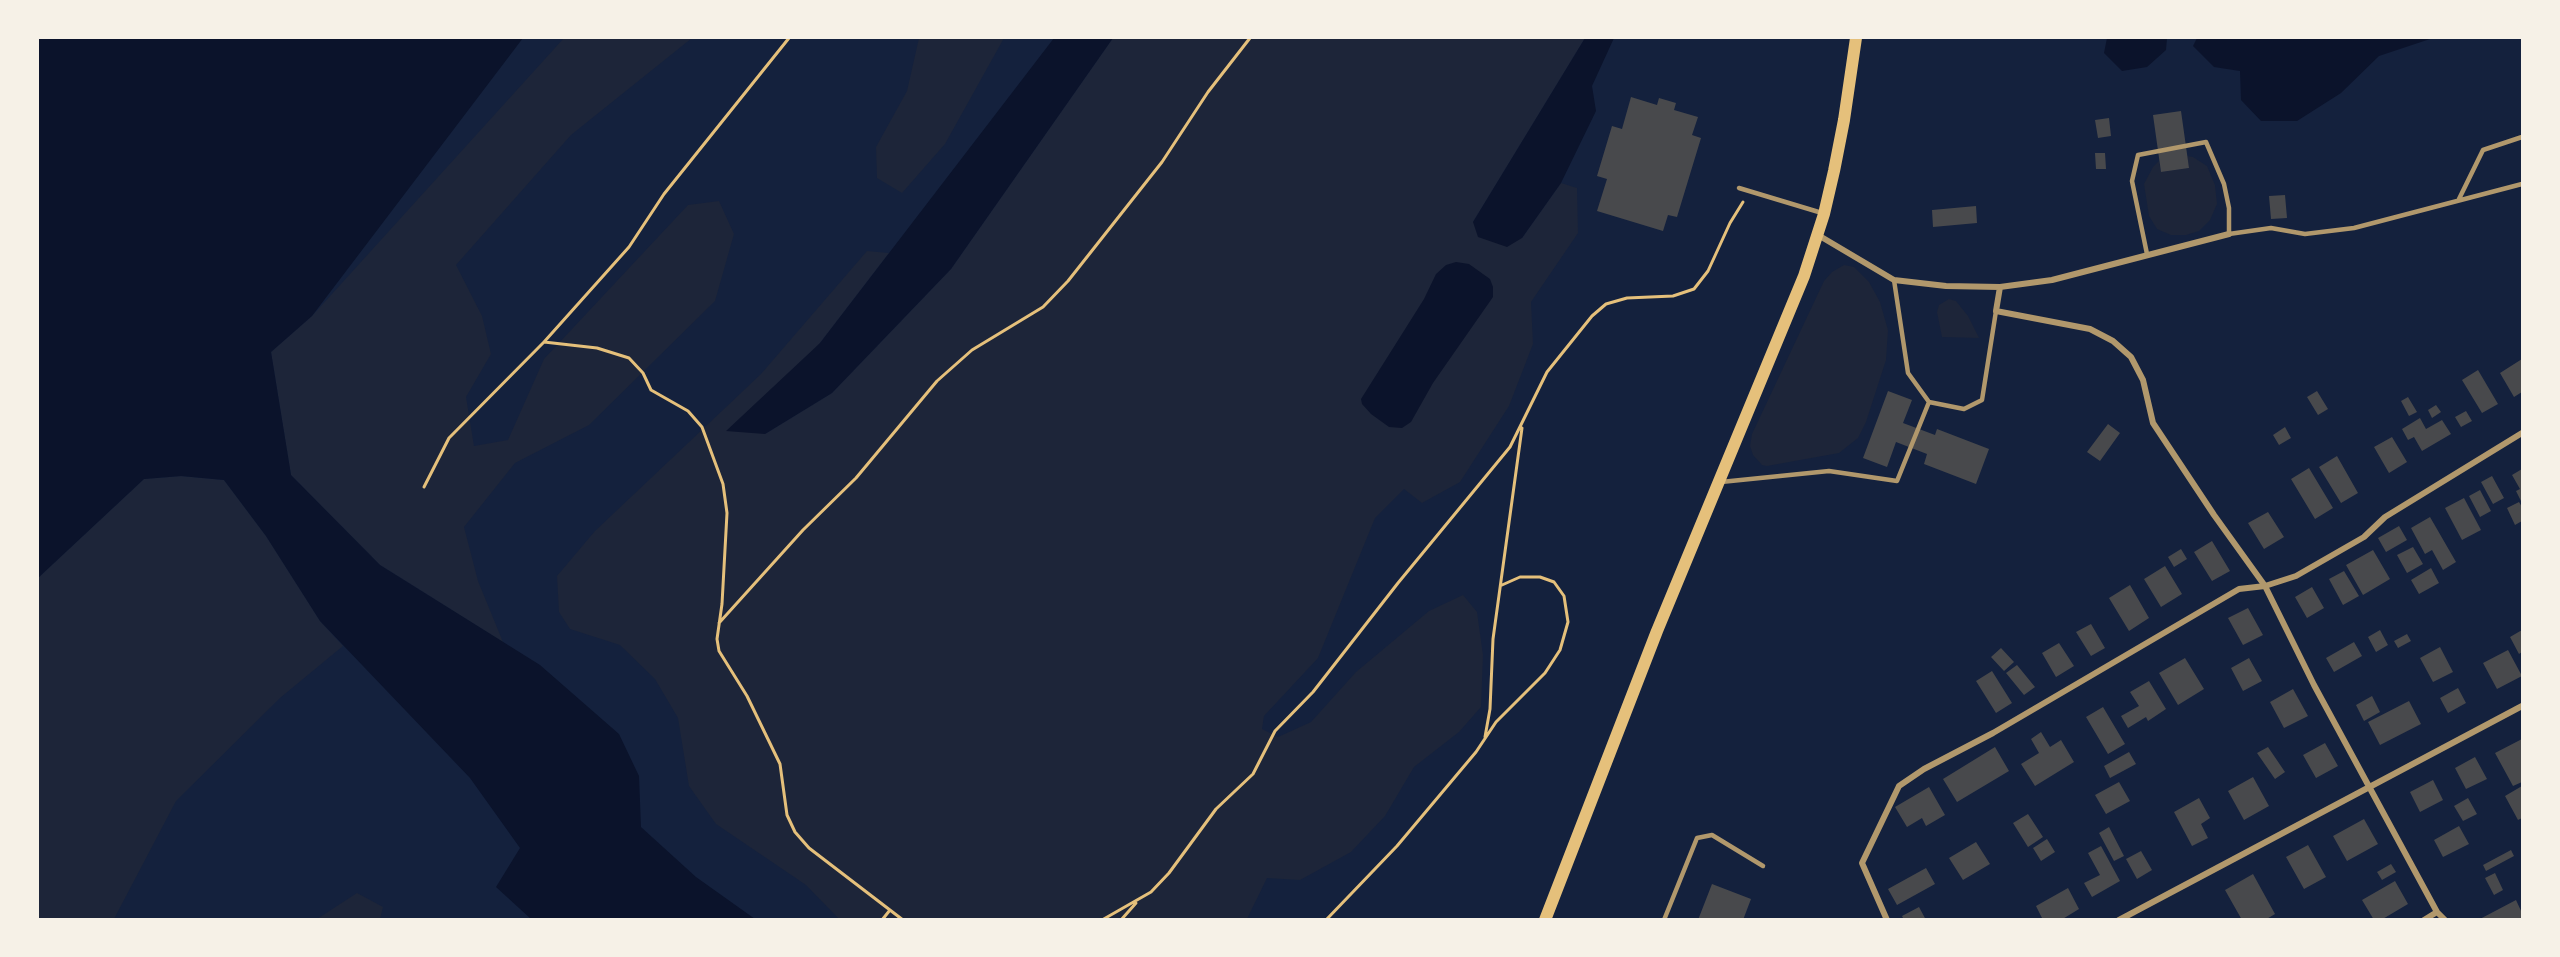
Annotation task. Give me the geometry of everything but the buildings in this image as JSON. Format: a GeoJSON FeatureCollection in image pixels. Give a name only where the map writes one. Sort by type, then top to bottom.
{"type":"FeatureCollection","features":[{"type":"Feature","properties":{"kind":"main road"},"geometry":{"type":"LineString","coordinates":[[1545,920],[1657,631],[1804,276],[1824,213],[1844,120],[1856,38]]}},
{"type":"Feature","properties":{"kind":"street"},"geometry":{"type":"LineString","coordinates":[[1818,235],[1894,280],[1946,286],[2000,287],[2052,280],[2229,234]]}},
{"type":"Feature","properties":{"kind":"street"},"geometry":{"type":"LineString","coordinates":[[2000,287],[1996,311],[2090,329],[2113,341],[2131,357],[2143,380],[2153,423],[2214,515],[2265,586],[2369,786],[2438,912],[2445,920]]}},
{"type":"Feature","properties":{"kind":"street"},"geometry":{"type":"LineString","coordinates":[[1887,920],[1862,863],[1899,786],[1924,769],[1993,733],[2239,589],[2265,586],[2296,576],[2364,537],[2385,517],[2523,433]]}},
{"type":"Feature","properties":{"kind":"street"},"geometry":{"type":"LineString","coordinates":[[2119,920],[2523,706]]}},
{"type":"Feature","properties":{"kind":"street"},"geometry":{"type":"LineString","coordinates":[[2424,920],[2438,912]]}},
{"type":"Feature","properties":{"kind":"lane"},"geometry":{"type":"LineString","coordinates":[[2459,199],[2483,150],[2523,137]]}},
{"type":"Feature","properties":{"kind":"lane"},"geometry":{"type":"LineString","coordinates":[[2147,254],[2132,181],[2138,155],[2206,142],[2224,184],[2229,208],[2229,234],[2271,228],[2305,234],[2354,228],[2523,184]]}},
{"type":"Feature","properties":{"kind":"lane"},"geometry":{"type":"LineString","coordinates":[[1739,188],[1824,213]]}},
{"type":"Feature","properties":{"kind":"lane"},"geometry":{"type":"LineString","coordinates":[[1894,280],[1908,373],[1929,402],[1964,410],[1982,400],[1996,311]]}},
{"type":"Feature","properties":{"kind":"lane"},"geometry":{"type":"LineString","coordinates":[[1719,482],[1829,471],[1897,481],[1929,402]]}},
{"type":"Feature","properties":{"kind":"lane"},"geometry":{"type":"LineString","coordinates":[[1664,920],[1697,838],[1712,835],[1763,866]]}},
{"type":"Feature","properties":{"kind":"path"},"geometry":{"type":"LineString","coordinates":[[424,487],[449,438],[544,342],[629,247],[664,194],[789,38]]}},
{"type":"Feature","properties":{"kind":"path"},"geometry":{"type":"LineString","coordinates":[[719,623],[803,530],[856,478],[937,381],[972,350],[1043,307],[1068,281],[1162,162],[1208,92],[1250,38]]}},
{"type":"Feature","properties":{"kind":"path"},"geometry":{"type":"LineString","coordinates":[[1102,920],[1137,902],[1170,873],[1216,809],[1253,774],[1275,731],[1313,692],[1398,583],[1510,447],[1547,372],[1592,316],[1606,304],[1627,298],[1672,296],[1694,289],[1708,271],[1730,223],[1743,202],[1758,194]]}},
{"type":"Feature","properties":{"kind":"path"},"geometry":{"type":"LineString","coordinates":[[544,342],[597,348],[629,358],[643,373],[651,390],[688,411],[702,427],[723,484],[727,513],[726,555],[717,639],[719,651],[747,696],[780,765],[787,815],[795,832],[809,848],[903,920]]}},
{"type":"Feature","properties":{"kind":"path"},"geometry":{"type":"LineString","coordinates":[[1485,740],[1490,709],[1493,639],[1522,426]]}},
{"type":"Feature","properties":{"kind":"path"},"geometry":{"type":"LineString","coordinates":[[1326,920],[1397,846],[1476,752],[1496,722],[1545,672],[1560,650],[1568,622],[1564,596],[1554,582],[1540,577],[1520,577],[1502,585]]}},
{"type":"Feature","properties":{"kind":"path"},"geometry":{"type":"LineString","coordinates":[[1121,920],[1137,902]]}},
{"type":"Feature","properties":{"kind":"path"},"geometry":{"type":"LineString","coordinates":[[882,920],[890,910]]}},
{"type":"Feature","properties":{"kind":"shaded area"},"geometry":{"type":"Polygon","coordinates":[[[38,38],[523,38],[312,316],[271,352],[291,475],[380,565],[540,665],[619,734],[639,776],[641,827],[696,877],[755,919],[531,919],[496,887],[520,848],[470,778],[320,621],[266,536],[224,480],[181,476],[144,479],[38,578],[38,38]]]}},
{"type":"Feature","properties":{"kind":"shaded area"},"geometry":{"type":"Polygon","coordinates":[[[564,38],[692,38],[571,135],[456,265],[482,316],[491,354],[466,397],[474,446],[508,440],[544,359],[688,205],[719,201],[734,234],[715,301],[589,425],[515,463],[464,527],[478,581],[503,642],[380,565],[291,475],[271,352],[312,316],[564,38]]]}},
{"type":"Feature","properties":{"kind":"shaded area"},"geometry":{"type":"Polygon","coordinates":[[[919,38],[1004,38],[945,144],[902,193],[877,178],[876,147],[907,91],[919,38]]]}},
{"type":"Feature","properties":{"kind":"shaded area"},"geometry":{"type":"Polygon","coordinates":[[[1054,38],[1113,38],[951,269],[832,393],[765,434],[726,431],[820,343],[1054,38]]]}},
{"type":"Feature","properties":{"kind":"shaded area"},"geometry":{"type":"Polygon","coordinates":[[[1113,38],[1585,38],[1473,222],[1522,238],[1561,183],[1577,188],[1578,233],[1531,302],[1533,344],[1509,406],[1460,482],[1422,503],[1404,489],[1375,518],[1318,658],[1264,716],[1262,729],[1278,737],[1311,722],[1356,672],[1429,611],[1463,595],[1477,612],[1483,655],[1481,707],[1459,732],[1414,767],[1385,816],[1351,852],[1300,880],[1267,878],[1247,919],[839,919],[806,885],[716,824],[689,786],[678,718],[655,679],[620,645],[570,629],[559,612],[557,576],[595,531],[761,374],[867,251],[889,253],[820,343],[765,434],[832,393],[951,269],[1113,38]]]}},
{"type":"Feature","properties":{"kind":"shaded area"},"geometry":{"type":"Polygon","coordinates":[[[1585,38],[1614,38],[1592,86],[1596,111],[1561,183],[1522,238],[1507,247],[1478,237],[1473,222],[1585,38]]]}},
{"type":"Feature","properties":{"kind":"shaded area"},"geometry":{"type":"Polygon","coordinates":[[[2107,38],[2167,38],[2166,50],[2147,67],[2122,71],[2104,53],[2107,38]]]}},
{"type":"Feature","properties":{"kind":"shaded area"},"geometry":{"type":"Polygon","coordinates":[[[2197,38],[2433,38],[2379,56],[2341,93],[2297,121],[2261,121],[2241,100],[2240,71],[2214,67],[2193,46],[2197,38]]]}},
{"type":"Feature","properties":{"kind":"shaded area"},"geometry":{"type":"Polygon","coordinates":[[[2187,156],[2207,166],[2215,185],[2217,204],[2210,220],[2199,231],[2186,235],[2171,235],[2157,229],[2149,216],[2144,184],[2159,161],[2161,172],[2189,168],[2187,156]]]}},
{"type":"Feature","properties":{"kind":"shaded area"},"geometry":{"type":"Polygon","coordinates":[[[1456,262],[1469,264],[1490,279],[1493,297],[1433,383],[1411,422],[1402,428],[1389,427],[1371,414],[1362,404],[1361,399],[1424,299],[1436,274],[1446,265],[1456,262]]]}},
{"type":"Feature","properties":{"kind":"shaded area"},"geometry":{"type":"Polygon","coordinates":[[[1844,265],[1854,267],[1869,282],[1880,302],[1888,330],[1886,360],[1866,422],[1858,438],[1839,453],[1762,465],[1753,455],[1750,446],[1752,434],[1824,281],[1832,272],[1844,265]]]}},
{"type":"Feature","properties":{"kind":"shaded area"},"geometry":{"type":"Polygon","coordinates":[[[1949,299],[1956,301],[1968,316],[1979,338],[1942,337],[1937,312],[1939,305],[1949,299]]]}},
{"type":"Feature","properties":{"kind":"shaded area"},"geometry":{"type":"Polygon","coordinates":[[[181,476],[224,480],[266,536],[320,621],[343,646],[280,698],[176,801],[114,919],[38,920],[38,578],[144,479],[181,476]]]}},
{"type":"Feature","properties":{"kind":"shaded area"},"geometry":{"type":"Polygon","coordinates":[[[357,893],[383,907],[380,919],[317,919],[357,893]]]}}]}
